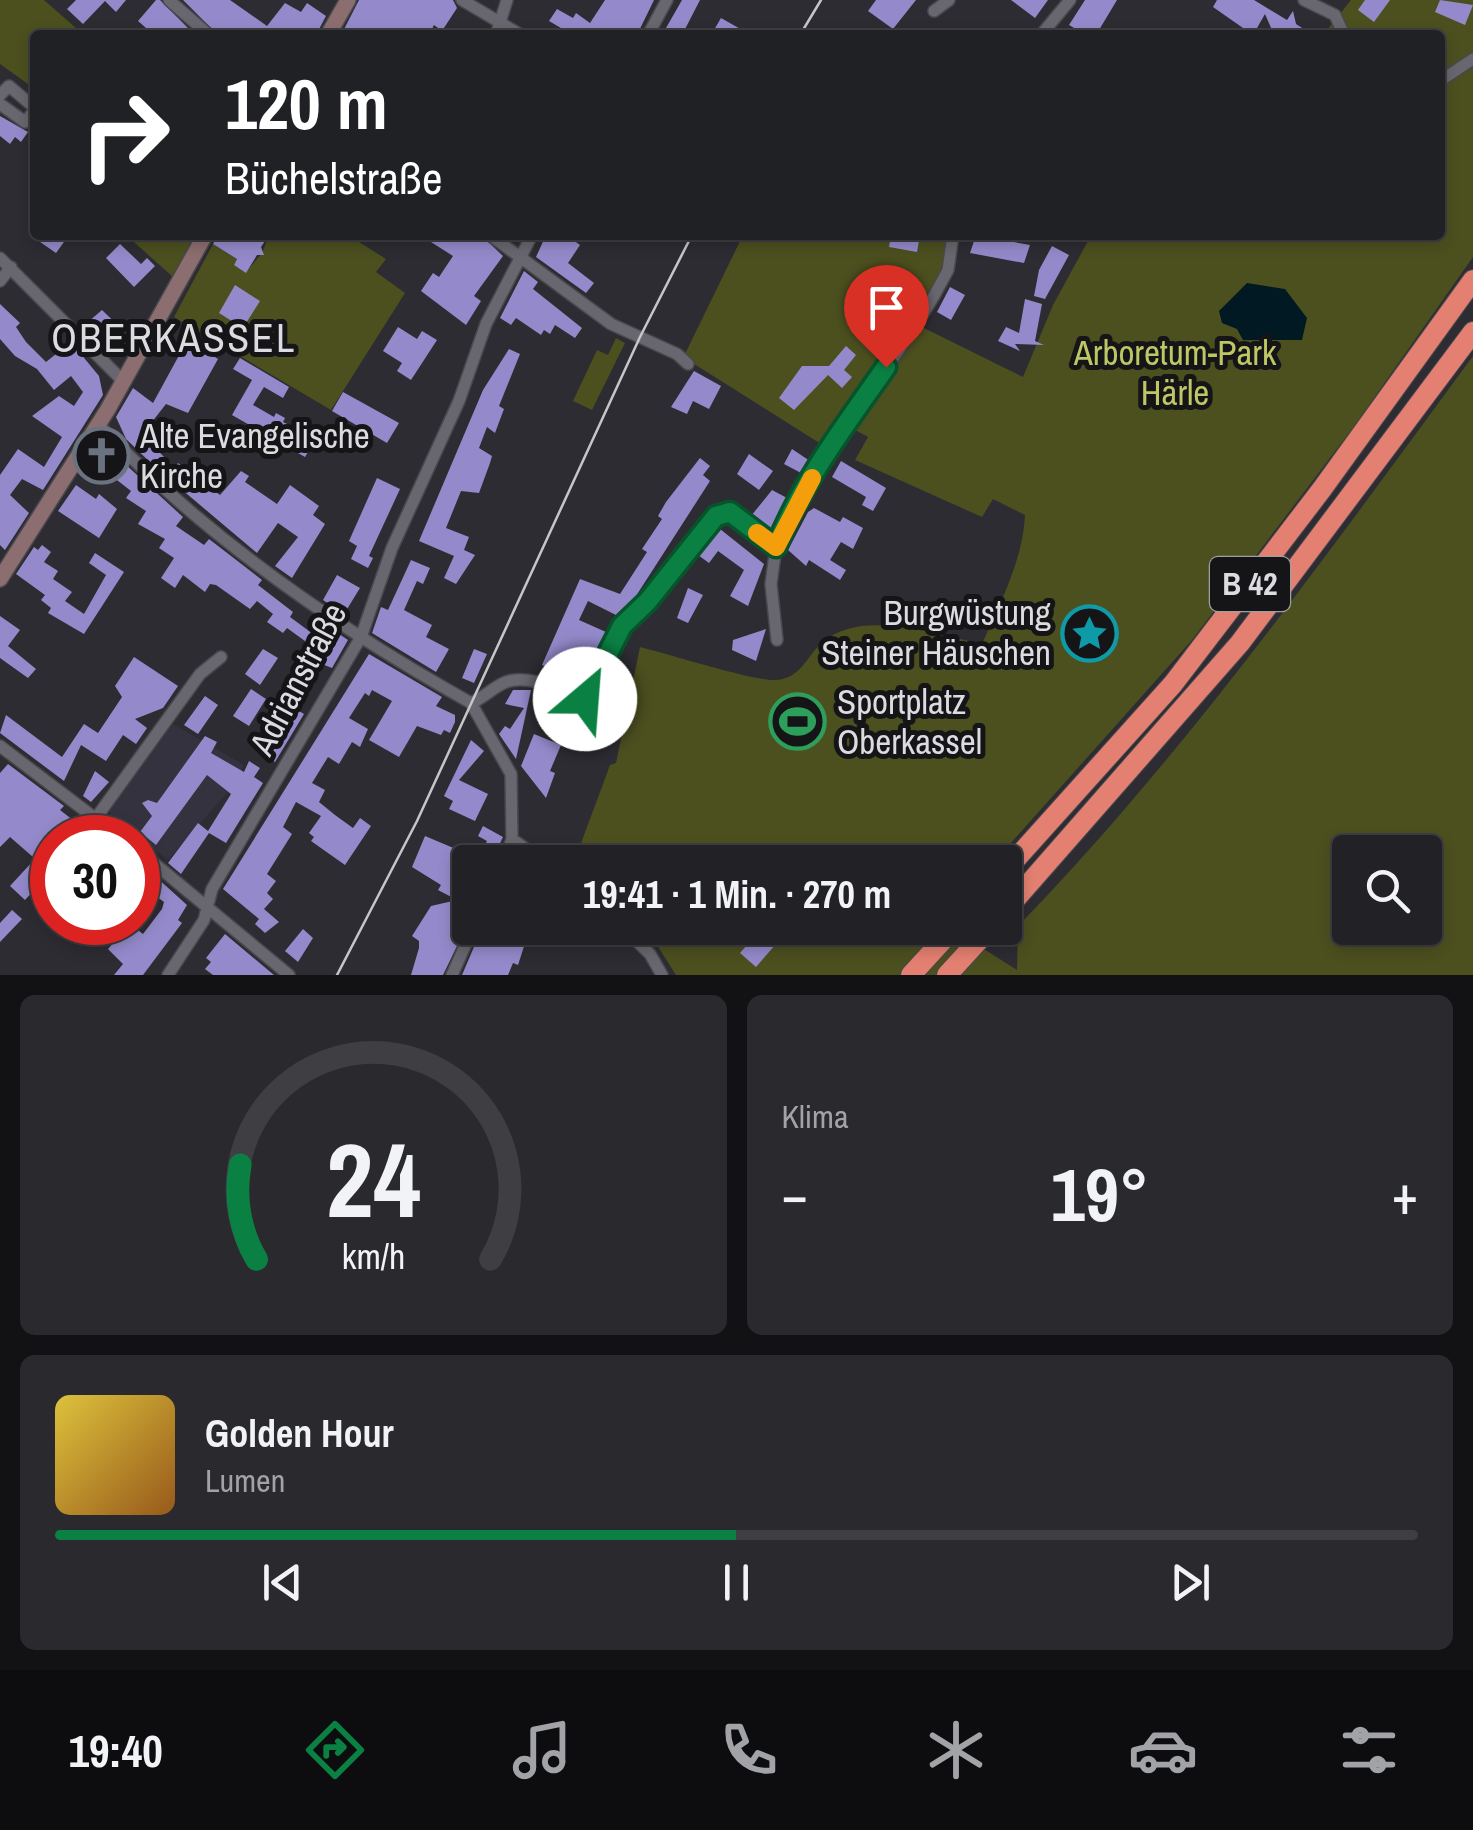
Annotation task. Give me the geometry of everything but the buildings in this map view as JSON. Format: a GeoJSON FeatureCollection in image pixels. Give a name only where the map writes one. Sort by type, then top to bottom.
{"type":"FeatureCollection","features":[{"type":"Feature","properties":{"kind":"highway","name":"B 42"},"geometry":{"type":"LineString","coordinates":[[1022,853],[1172,684],[1322,489],[1473,280]]}},
{"type":"Feature","properties":{"kind":"highway","name":"B 42"},"geometry":{"type":"LineString","coordinates":[[1022,892],[1240,643],[1473,332]]}},
{"type":"Feature","properties":{"kind":"highway"},"geometry":{"type":"LineString","coordinates":[[911,975],[938,945]]}},
{"type":"Feature","properties":{"kind":"highway"},"geometry":{"type":"LineString","coordinates":[[947,975],[974,945]]}},
{"type":"Feature","properties":{"kind":"main road"},"geometry":{"type":"LineString","coordinates":[[331,30],[348,0]]}},
{"type":"Feature","properties":{"kind":"main road"},"geometry":{"type":"LineString","coordinates":[[0,578],[124,382],[202,240]]}},
{"type":"Feature","properties":{"kind":"street"},"geometry":{"type":"LineString","coordinates":[[169,0],[204,30]]}},
{"type":"Feature","properties":{"kind":"street"},"geometry":{"type":"LineString","coordinates":[[462,0],[513,30]]}},
{"type":"Feature","properties":{"kind":"street"},"geometry":{"type":"LineString","coordinates":[[497,30],[508,0]]}},
{"type":"Feature","properties":{"kind":"street"},"geometry":{"type":"LineString","coordinates":[[651,30],[667,0]]}},
{"type":"Feature","properties":{"kind":"street"},"geometry":{"type":"LineString","coordinates":[[934,11],[949,0]]}},
{"type":"Feature","properties":{"kind":"street"},"geometry":{"type":"LineString","coordinates":[[1045,30],[1070,0]]}},
{"type":"Feature","properties":{"kind":"street"},"geometry":{"type":"LineString","coordinates":[[1304,0],[1335,15],[1342,30]]}},
{"type":"Feature","properties":{"kind":"street"},"geometry":{"type":"LineString","coordinates":[[1445,77],[1473,59]]}},
{"type":"Feature","properties":{"kind":"street"},"geometry":{"type":"LineString","coordinates":[[0,95],[9,86],[30,105]]}},
{"type":"Feature","properties":{"kind":"street"},"geometry":{"type":"LineString","coordinates":[[0,104],[25,122],[30,116]]}},
{"type":"Feature","properties":{"kind":"street"},"geometry":{"type":"LineString","coordinates":[[498,240],[611,324],[678,354],[688,364]]}},
{"type":"Feature","properties":{"kind":"street","name":"Adrianstraße"},"geometry":{"type":"LineString","coordinates":[[168,975],[204,920],[212,889],[360,636],[392,548],[529,240]]}},
{"type":"Feature","properties":{"kind":"street"},"geometry":{"type":"LineString","coordinates":[[776,640],[771,584],[776,547],[787,520],[935,294],[948,270],[952,240]]}},
{"type":"Feature","properties":{"kind":"street"},"geometry":{"type":"LineString","coordinates":[[0,258],[124,382]]}},
{"type":"Feature","properties":{"kind":"street"},"geometry":{"type":"LineString","coordinates":[[0,281],[11,267]]}},
{"type":"Feature","properties":{"kind":"street"},"geometry":{"type":"LineString","coordinates":[[98,424],[169,492],[310,604],[471,703],[511,774],[510,845]]}},
{"type":"Feature","properties":{"kind":"street"},"geometry":{"type":"LineString","coordinates":[[471,703],[516,680],[532,681],[585,699],[590,696],[622,626],[724,511],[776,547]]}},
{"type":"Feature","properties":{"kind":"street"},"geometry":{"type":"LineString","coordinates":[[98,815],[200,674],[221,658]]}},
{"type":"Feature","properties":{"kind":"street"},"geometry":{"type":"LineString","coordinates":[[0,746],[92,815]]}},
{"type":"Feature","properties":{"kind":"street"},"geometry":{"type":"LineString","coordinates":[[512,840],[519,845]]}},
{"type":"Feature","properties":{"kind":"street"},"geometry":{"type":"LineString","coordinates":[[160,868],[289,975]]}},
{"type":"Feature","properties":{"kind":"street"},"geometry":{"type":"LineString","coordinates":[[452,975],[466,945]]}},
{"type":"Feature","properties":{"kind":"street"},"geometry":{"type":"LineString","coordinates":[[641,945],[662,975]]}},
{"type":"Feature","properties":{"kind":"shaded area"},"geometry":{"type":"Polygon","coordinates":[[[173,724],[244,765],[233,786],[168,860],[160,854],[160,815],[111,815],[110,810],[173,724]]]}},
{"type":"Feature","properties":{"kind":"green space"},"geometry":{"type":"Polygon","coordinates":[[[0,0],[44,0],[78,30],[30,30],[30,85],[0,64],[0,0]]]}},
{"type":"Feature","properties":{"kind":"green space","name":"Arboretum-Park Härle"},"geometry":{"type":"Polygon","coordinates":[[[1351,0],[1473,0],[1473,257],[1355,425],[1192,640],[1009,845],[580,845],[610,765],[616,763],[640,647],[776,680],[798,671],[823,642],[858,627],[922,630],[982,644],[1015,565],[1025,515],[993,499],[982,517],[855,460],[868,437],[848,426],[920,326],[1023,377],[1053,305],[1088,241],[1445,240],[1445,30],[1327,30],[1351,0]]]}},
{"type":"Feature","properties":{"kind":"green space"},"geometry":{"type":"Polygon","coordinates":[[[132,240],[193,240],[173,277],[132,240]]]}},
{"type":"Feature","properties":{"kind":"green space"},"geometry":{"type":"Polygon","coordinates":[[[267,240],[356,240],[386,259],[376,272],[405,293],[331,410],[174,317],[213,244],[237,259],[234,265],[246,272],[267,240]]]}},
{"type":"Feature","properties":{"kind":"green space"},"geometry":{"type":"Polygon","coordinates":[[[741,240],[947,240],[943,272],[821,444],[691,362],[685,354],[741,240]]]}},
{"type":"Feature","properties":{"kind":"green space"},"geometry":{"type":"Polygon","coordinates":[[[616,338],[625,343],[592,410],[573,401],[597,350],[608,355],[616,338]]]}},
{"type":"Feature","properties":{"kind":"green space"},"geometry":{"type":"Polygon","coordinates":[[[1473,356],[1473,975],[676,975],[657,945],[978,945],[1017,970],[1022,922],[1140,791],[1310,576],[1473,356]]]}},
{"type":"Feature","properties":{"kind":"water"},"geometry":{"type":"Polygon","coordinates":[[[1247,283],[1285,289],[1307,318],[1302,340],[1243,340],[1237,329],[1222,323],[1219,311],[1247,283]]]}},
{"type":"Feature","properties":{"kind":"tram line"},"geometry":{"type":"LineString","coordinates":[[803,30],[821,0]]}},
{"type":"Feature","properties":{"kind":"tram line"},"geometry":{"type":"LineString","coordinates":[[337,975],[417,821],[640,337],[689,240]]}},
{"type":"Feature","properties":{"kind":"slow traffic"},"geometry":{"type":"LineString","coordinates":[[757,533],[776,547],[812,478]]}},
{"type":"Feature","properties":{"kind":"place","name":"Alte Evangelische Kirche"},"geometry":{"type":"Point","coordinates":[101,456]}},
{"type":"Feature","properties":{"kind":"place","name":"Burgwüstung Steiner Häuschen"},"geometry":{"type":"Point","coordinates":[1090,633]}},
{"type":"Feature","properties":{"kind":"place","name":"Sportplatz Oberkassel"},"geometry":{"type":"Point","coordinates":[798,722]}},
{"type":"Feature","properties":{"kind":"district","name":"OBERKASSEL"},"geometry":{"type":"Point","coordinates":[174,338]}},
{"type":"Feature","properties":{"kind":"route"},"geometry":{"type":"LineString","coordinates":[[585,699],[590,696],[622,626],[648,601],[716,516],[730,512],[776,547],[787,520],[841,431],[886,367]]}}]}
